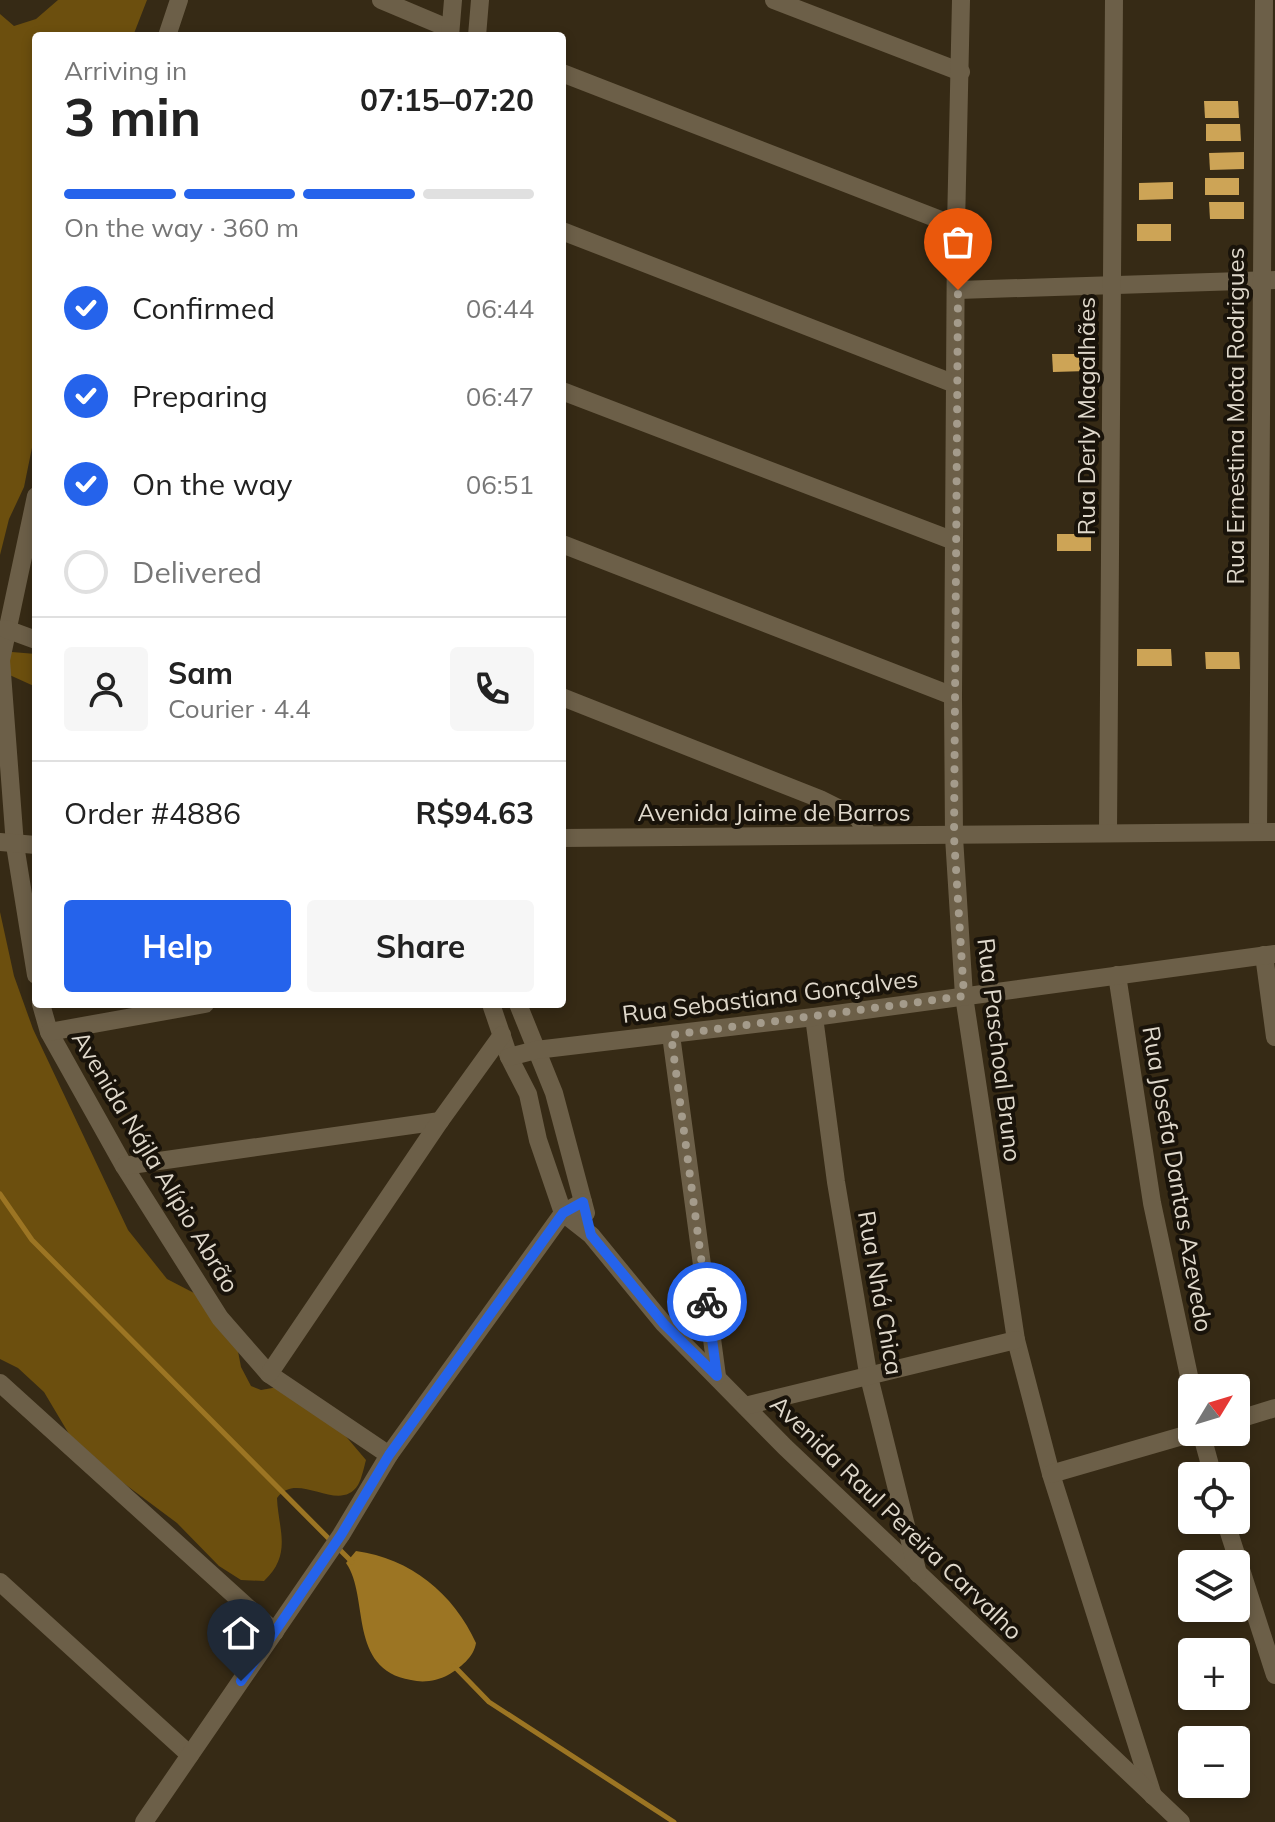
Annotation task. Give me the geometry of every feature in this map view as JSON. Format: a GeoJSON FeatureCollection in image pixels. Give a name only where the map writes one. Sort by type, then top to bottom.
{"type":"FeatureCollection","features":[{"type":"Feature","properties":{"kind":"street"},"geometry":{"type":"LineString","coordinates":[[168,32],[179,0]]}},
{"type":"Feature","properties":{"kind":"street"},"geometry":{"type":"LineString","coordinates":[[381,0],[448,32]]}},
{"type":"Feature","properties":{"kind":"street"},"geometry":{"type":"LineString","coordinates":[[450,32],[453,0]]}},
{"type":"Feature","properties":{"kind":"street"},"geometry":{"type":"LineString","coordinates":[[477,32],[480,0]]}},
{"type":"Feature","properties":{"kind":"street"},"geometry":{"type":"LineString","coordinates":[[774,0],[961,72]]}},
{"type":"Feature","properties":{"kind":"street","name":"Rua Paschoal Bruno"},"geometry":{"type":"LineString","coordinates":[[961,0],[956,226],[958,290],[953,696],[954,837],[964,996],[1016,1340],[1051,1474],[1153,1796]]}},
{"type":"Feature","properties":{"kind":"street","name":"Rua Derly Magalhães"},"geometry":{"type":"LineString","coordinates":[[1108,832],[1114,0]]}},
{"type":"Feature","properties":{"kind":"street","name":"Rua Ernestina Mota Rodrigues"},"geometry":{"type":"LineString","coordinates":[[1264,0],[1268,280],[1267,832]]}},
{"type":"Feature","properties":{"kind":"street"},"geometry":{"type":"LineString","coordinates":[[566,75],[956,226]]}},
{"type":"Feature","properties":{"kind":"street"},"geometry":{"type":"LineString","coordinates":[[566,233],[955,384]]}},
{"type":"Feature","properties":{"kind":"street"},"geometry":{"type":"LineString","coordinates":[[958,290],[1268,280]]}},
{"type":"Feature","properties":{"kind":"street"},"geometry":{"type":"LineString","coordinates":[[566,393],[954,541]]}},
{"type":"Feature","properties":{"kind":"street"},"geometry":{"type":"LineString","coordinates":[[32,514],[1,660],[8,844],[32,956]]}},
{"type":"Feature","properties":{"kind":"street"},"geometry":{"type":"LineString","coordinates":[[566,546],[953,696]]}},
{"type":"Feature","properties":{"kind":"street"},"geometry":{"type":"LineString","coordinates":[[6,629],[32,639]]}},
{"type":"Feature","properties":{"kind":"street"},"geometry":{"type":"LineString","coordinates":[[566,699],[833,804],[858,818],[868,835]]}},
{"type":"Feature","properties":{"kind":"street","name":"Avenida Jaime de Barros"},"geometry":{"type":"LineString","coordinates":[[566,838],[1267,832]]}},
{"type":"Feature","properties":{"kind":"street"},"geometry":{"type":"LineString","coordinates":[[8,844],[32,845]]}},
{"type":"Feature","properties":{"kind":"street"},"geometry":{"type":"LineString","coordinates":[[1269,955],[1275,1037]]}},
{"type":"Feature","properties":{"kind":"street","name":"Rua Sebastiana Gonçalves"},"geometry":{"type":"LineString","coordinates":[[509,1057],[536,1050],[814,1017],[1269,955]]}},
{"type":"Feature","properties":{"kind":"street","name":"Rua Josefa Dantas Azevedo"},"geometry":{"type":"LineString","coordinates":[[1117,975],[1152,1203],[1189,1374]]}},
{"type":"Feature","properties":{"kind":"street","name":"Avenida Nájla Alípio Abrão"},"geometry":{"type":"LineString","coordinates":[[42,1008],[49,1032],[124,1166],[220,1318],[269,1374],[389,1455]]}},
{"type":"Feature","properties":{"kind":"street"},"geometry":{"type":"LineString","coordinates":[[49,1032],[162,1008]]}},
{"type":"Feature","properties":{"kind":"street"},"geometry":{"type":"LineString","coordinates":[[492,1008],[509,1057],[528,1094],[538,1140],[563,1213]]}},
{"type":"Feature","properties":{"kind":"street","name":"Avenida Raul Pereira Carvalho"},"geometry":{"type":"LineString","coordinates":[[520,1008],[554,1093],[591,1235]]}},
{"type":"Feature","properties":{"kind":"street","name":"Rua Nhá Chica"},"geometry":{"type":"LineString","coordinates":[[814,1017],[836,1182],[868,1373],[918,1574]]}},
{"type":"Feature","properties":{"kind":"street"},"geometry":{"type":"LineString","coordinates":[[269,1374],[502,1035]]}},
{"type":"Feature","properties":{"kind":"street"},"geometry":{"type":"LineString","coordinates":[[671,1035],[717,1376]]}},
{"type":"Feature","properties":{"kind":"street"},"geometry":{"type":"LineString","coordinates":[[124,1166],[440,1121]]}},
{"type":"Feature","properties":{"kind":"street"},"geometry":{"type":"LineString","coordinates":[[144,1822],[341,1535],[389,1455],[563,1213],[583,1202]]}},
{"type":"Feature","properties":{"kind":"street","name":"Avenida Raul Pereira Carvalho"},"geometry":{"type":"LineString","coordinates":[[563,1213],[591,1235],[664,1324],[745,1406],[1181,1822]]}},
{"type":"Feature","properties":{"kind":"street"},"geometry":{"type":"LineString","coordinates":[[745,1406],[868,1373],[1016,1340]]}},
{"type":"Feature","properties":{"kind":"street"},"geometry":{"type":"LineString","coordinates":[[0,1383],[275,1632]]}},
{"type":"Feature","properties":{"kind":"street"},"geometry":{"type":"LineString","coordinates":[[1250,1416],[1275,1408]]}},
{"type":"Feature","properties":{"kind":"street"},"geometry":{"type":"LineString","coordinates":[[1051,1474],[1178,1438]]}},
{"type":"Feature","properties":{"kind":"street"},"geometry":{"type":"LineString","coordinates":[[1230,1534],[1275,1675]]}},
{"type":"Feature","properties":{"kind":"street"},"geometry":{"type":"LineString","coordinates":[[0,1582],[190,1755]]}},
{"type":"Feature","properties":{"kind":"shaded area"},"geometry":{"type":"Polygon","coordinates":[[[58,0],[147,0],[135,32],[32,32],[32,448],[24,487],[9,519],[0,555],[0,14],[14,26],[36,19],[58,0]]]}},
{"type":"Feature","properties":{"kind":"shaded area"},"geometry":{"type":"Polygon","coordinates":[[[0,651],[32,654],[32,685],[3,672],[0,651]]]}},
{"type":"Feature","properties":{"kind":"shaded area"},"geometry":{"type":"Polygon","coordinates":[[[0,912],[14,976],[33,1029],[128,1230],[167,1279],[194,1293],[237,1346],[241,1367],[251,1386],[261,1390],[278,1387],[332,1420],[366,1460],[358,1485],[350,1493],[329,1495],[295,1488],[285,1490],[277,1498],[281,1551],[273,1571],[264,1581],[241,1580],[219,1566],[177,1523],[122,1482],[69,1434],[44,1392],[18,1368],[0,1359],[0,912]]]}},
{"type":"Feature","properties":{"kind":"shaded area"},"geometry":{"type":"Polygon","coordinates":[[[356,1551],[394,1561],[412,1570],[443,1594],[467,1625],[476,1643],[466,1662],[448,1675],[425,1681],[391,1673],[377,1662],[369,1647],[353,1577],[346,1563],[356,1551]]]}},
{"type":"Feature","properties":{"kind":"building"},"geometry":{"type":"Polygon","coordinates":[[[1204,101],[1238,101],[1239,118],[1205,118],[1204,101]]]}},
{"type":"Feature","properties":{"kind":"building"},"geometry":{"type":"Polygon","coordinates":[[[1206,124],[1240,124],[1241,141],[1206,141],[1206,124]]]}},
{"type":"Feature","properties":{"kind":"building"},"geometry":{"type":"Polygon","coordinates":[[[1244,152],[1244,169],[1210,170],[1209,153],[1244,152]]]}},
{"type":"Feature","properties":{"kind":"building"},"geometry":{"type":"Polygon","coordinates":[[[1205,178],[1239,178],[1239,195],[1205,195],[1205,178]]]}},
{"type":"Feature","properties":{"kind":"building"},"geometry":{"type":"Polygon","coordinates":[[[1173,182],[1173,199],[1139,200],[1139,183],[1173,182]]]}},
{"type":"Feature","properties":{"kind":"building"},"geometry":{"type":"Polygon","coordinates":[[[1209,202],[1244,202],[1244,219],[1210,219],[1209,202]]]}},
{"type":"Feature","properties":{"kind":"building"},"geometry":{"type":"Polygon","coordinates":[[[1137,224],[1171,224],[1171,241],[1137,241],[1137,224]]]}},
{"type":"Feature","properties":{"kind":"building"},"geometry":{"type":"Polygon","coordinates":[[[1052,354],[1086,354],[1087,371],[1053,372],[1052,354]]]}},
{"type":"Feature","properties":{"kind":"building"},"geometry":{"type":"Polygon","coordinates":[[[1057,534],[1091,534],[1091,551],[1057,551],[1057,534]]]}},
{"type":"Feature","properties":{"kind":"building"},"geometry":{"type":"Polygon","coordinates":[[[1137,649],[1171,649],[1172,666],[1137,666],[1137,649]]]}},
{"type":"Feature","properties":{"kind":"building"},"geometry":{"type":"Polygon","coordinates":[[[1205,652],[1239,652],[1240,669],[1206,669],[1205,652]]]}},
{"type":"Feature","properties":{"kind":"waterway"},"geometry":{"type":"LineString","coordinates":[[0,1194],[32,1240],[352,1562]]}},
{"type":"Feature","properties":{"kind":"waterway"},"geometry":{"type":"LineString","coordinates":[[454,1666],[489,1702],[674,1822]]}},
{"type":"Feature","properties":{"kind":"way so far"},"geometry":{"type":"LineString","coordinates":[[707,1302],[671,1035],[964,996],[954,837],[954,478],[958,290]]}},
{"type":"Feature","properties":{"kind":"route"},"geometry":{"type":"LineString","coordinates":[[241,1681],[341,1535],[389,1455],[563,1213],[583,1202],[591,1235],[664,1324],[717,1376],[707,1302]]}}]}
